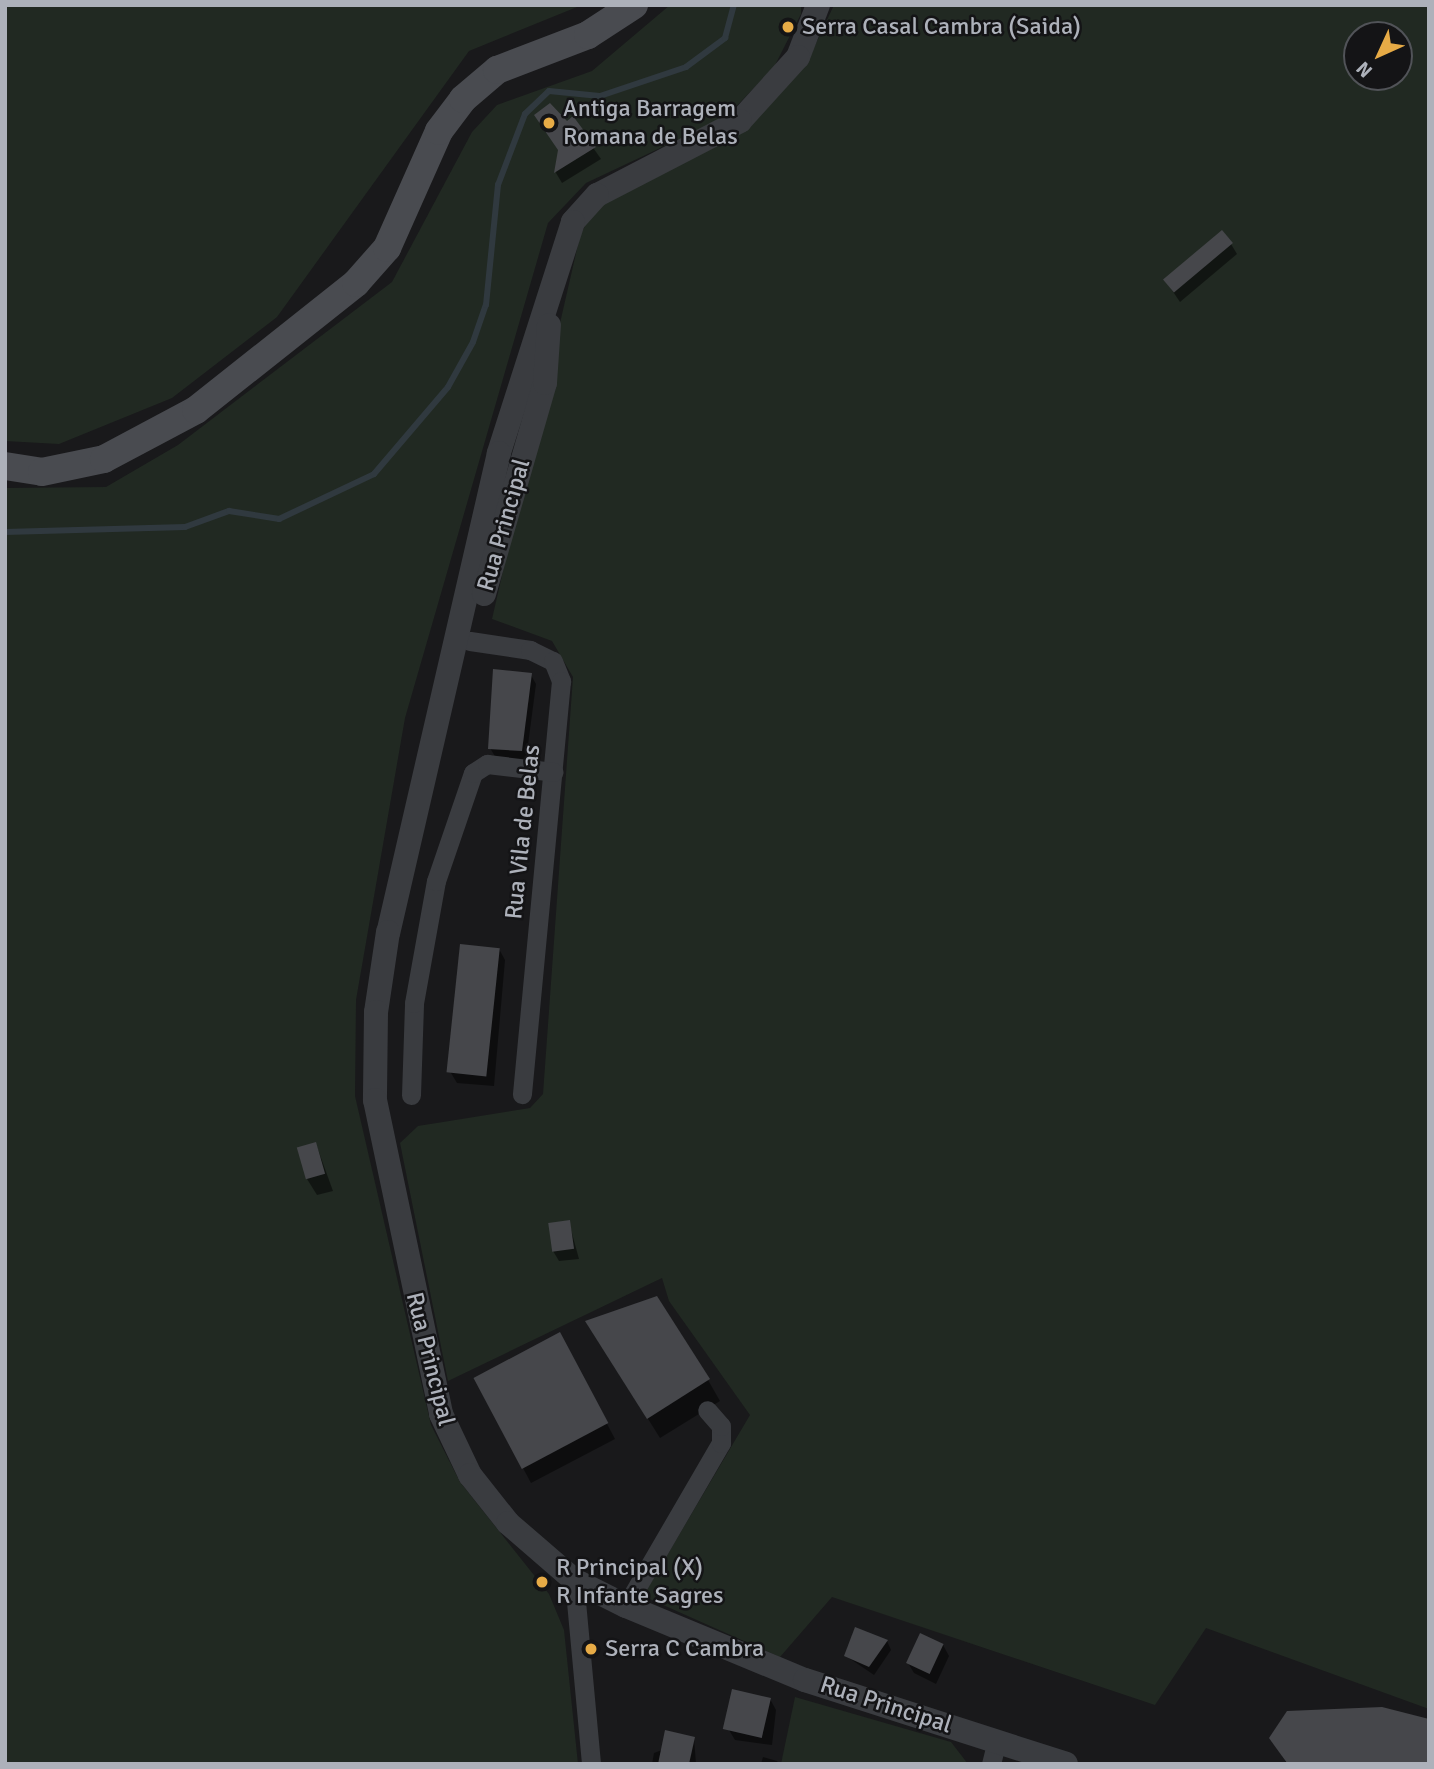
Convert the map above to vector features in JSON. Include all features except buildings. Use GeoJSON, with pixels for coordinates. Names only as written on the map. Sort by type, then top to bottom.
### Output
{"type":"FeatureCollection","features":[{"type":"Feature","properties":{"kind":"main road"},"geometry":{"type":"LineString","coordinates":[[5,466],[42,471],[103,459],[196,410],[346,292],[387,248],[439,131],[463,99],[497,70],[588,35],[635,5]]}},
{"type":"Feature","properties":{"kind":"street","name":"Rua Principal"},"geometry":{"type":"LineString","coordinates":[[818,5],[797,57],[740,121],[585,205],[573,222],[551,305],[520,375],[499,453],[437,742],[388,932],[376,1012],[375,1100],[430,1374],[454,1447],[508,1523],[574,1580],[626,1606],[805,1680],[994,1752],[1066,1764]]}},
{"type":"Feature","properties":{"kind":"street","name":"Rua Principal"},"geometry":{"type":"LineString","coordinates":[[437,742],[470,641],[545,383],[551,305]]}},
{"type":"Feature","properties":{"kind":"street","name":"Rua Vila de Belas"},"geometry":{"type":"LineString","coordinates":[[470,641],[530,650],[553,662],[561,681],[522,1094]]}},
{"type":"Feature","properties":{"kind":"street"},"geometry":{"type":"LineString","coordinates":[[411,1095],[414,1003],[436,881],[473,773],[487,764],[554,772]]}},
{"type":"Feature","properties":{"kind":"street"},"geometry":{"type":"LineString","coordinates":[[626,1606],[721,1443],[721,1426],[708,1409]]}},
{"type":"Feature","properties":{"kind":"street"},"geometry":{"type":"LineString","coordinates":[[574,1580],[591,1764]]}},
{"type":"Feature","properties":{"kind":"shaded area"},"geometry":{"type":"Polygon","coordinates":[[[5,5],[582,5],[469,51],[277,317],[172,398],[59,444],[5,441],[5,5]]]}},
{"type":"Feature","properties":{"kind":"shaded area"},"geometry":{"type":"Polygon","coordinates":[[[670,5],[801,5],[801,14],[774,67],[726,117],[586,183],[548,223],[405,718],[356,1000],[355,1096],[431,1425],[460,1482],[549,1594],[564,1630],[578,1764],[5,1764],[5,488],[106,487],[178,445],[392,282],[472,132],[497,105],[592,71],[670,5]]]}},
{"type":"Feature","properties":{"kind":"shaded area"},"geometry":{"type":"Polygon","coordinates":[[[834,5],[1429,5],[1429,1709],[1206,1628],[1155,1705],[832,1597],[780,1657],[643,1596],[750,1415],[669,1301],[662,1278],[448,1381],[400,1143],[418,1126],[530,1108],[543,1094],[573,677],[552,641],[492,619],[580,236],[593,209],[748,129],[809,58],[834,5]]]}},
{"type":"Feature","properties":{"kind":"shaded area"},"geometry":{"type":"Polygon","coordinates":[[[795,1697],[951,1742],[968,1764],[781,1764],[795,1697]]]}},
{"type":"Feature","properties":{"kind":"waterway"},"geometry":{"type":"LineString","coordinates":[[5,532],[185,527],[229,511],[279,519],[374,474],[448,387],[473,342],[486,305],[498,185],[525,114],[549,91],[600,96],[686,67],[725,38],[734,5]]}},
{"type":"Feature","properties":{"kind":"place","name":"Serra Casal Cambra (Saida)"},"geometry":{"type":"Point","coordinates":[788,27]}},
{"type":"Feature","properties":{"kind":"place","name":"Antiga Barragem Romana de Belas"},"geometry":{"type":"Point","coordinates":[549,123]}},
{"type":"Feature","properties":{"kind":"place","name":"R Principal (X) R Infante Sagres"},"geometry":{"type":"Point","coordinates":[542,1582]}},
{"type":"Feature","properties":{"kind":"place","name":"Serra C Cambra"},"geometry":{"type":"Point","coordinates":[591,1649]}}]}
